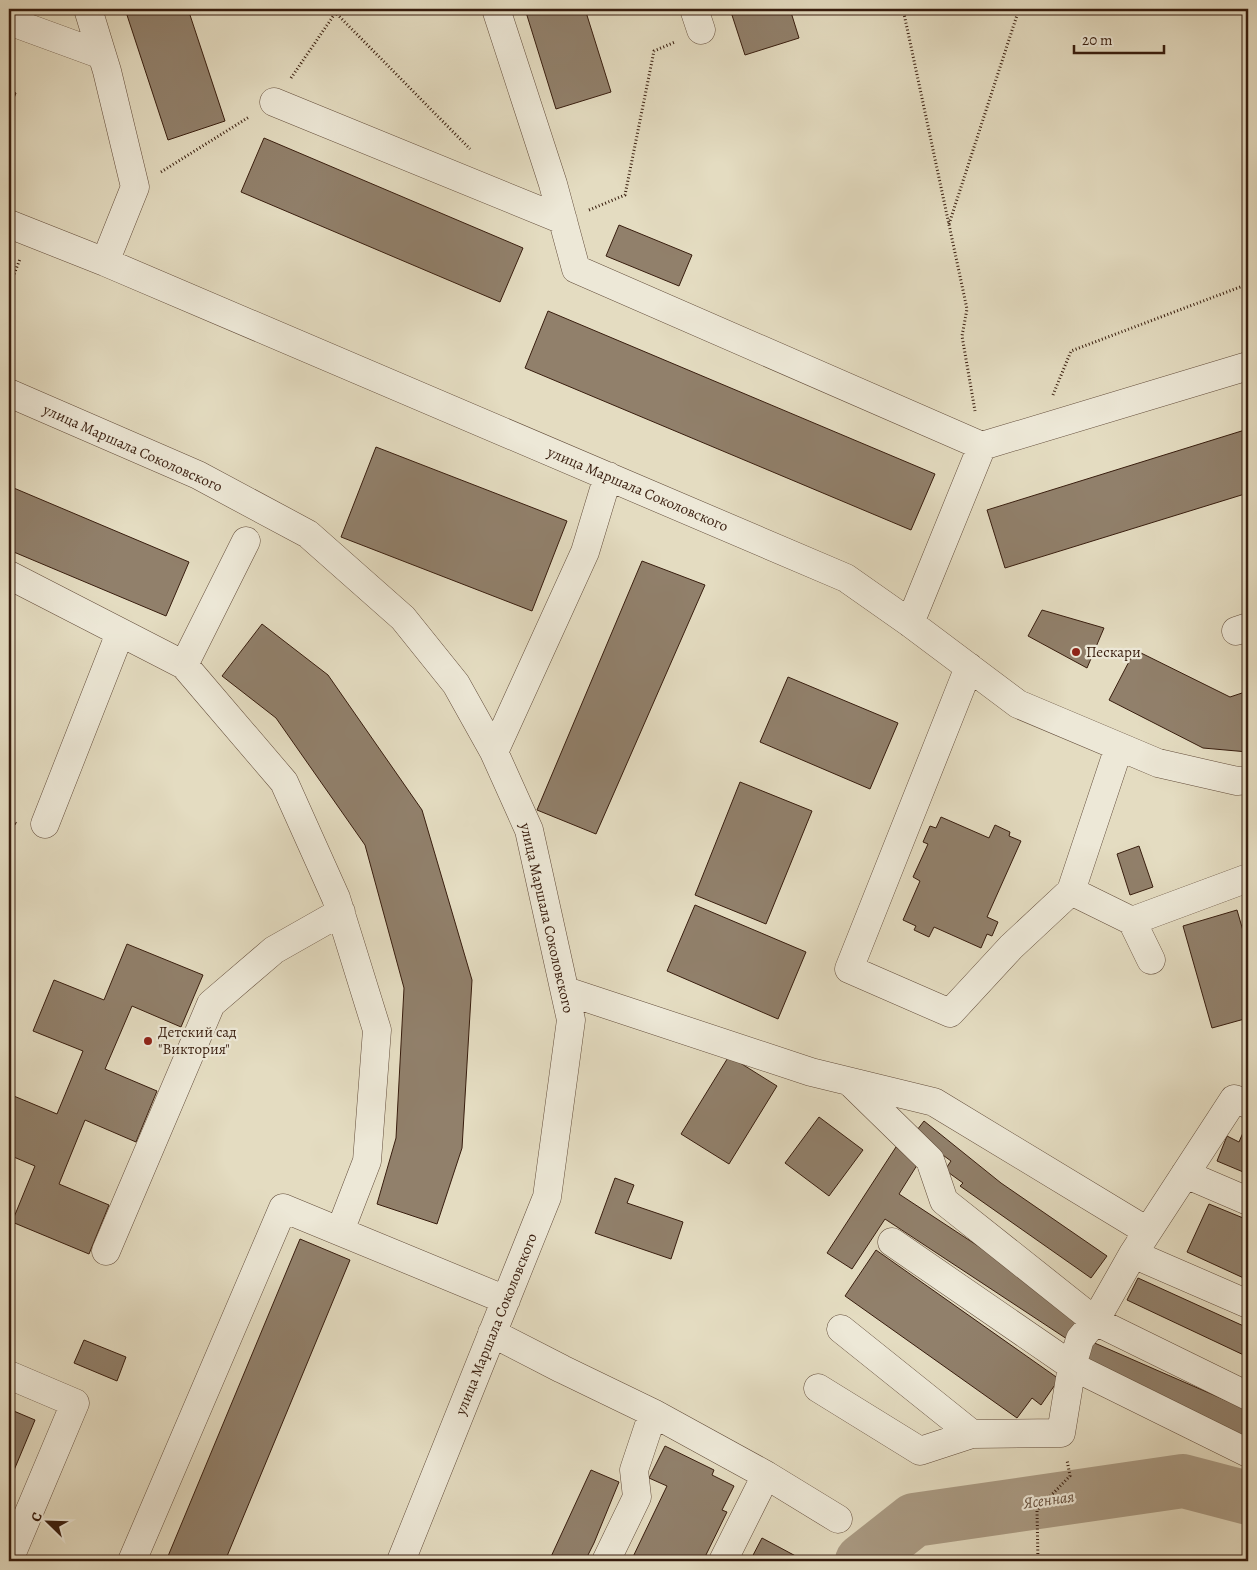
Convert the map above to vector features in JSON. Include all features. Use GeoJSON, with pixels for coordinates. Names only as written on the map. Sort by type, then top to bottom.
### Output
{"type":"FeatureCollection","features":[{"type":"Feature","properties":{"kind":"street"},"geometry":{"type":"LineString","coordinates":[[88,9],[102,56],[135,187],[104,262]]}},
{"type":"Feature","properties":{"kind":"street"},"geometry":{"type":"LineString","coordinates":[[496,9],[563,220],[576,269],[982,446],[1248,366]]}},
{"type":"Feature","properties":{"kind":"street"},"geometry":{"type":"LineString","coordinates":[[9,21],[102,56]]}},
{"type":"Feature","properties":{"kind":"street"},"geometry":{"type":"LineString","coordinates":[[274,102],[563,220]]}},
{"type":"Feature","properties":{"kind":"street","name":"улица Маршала Соколовского"},"geometry":{"type":"LineString","coordinates":[[9,224],[104,262],[846,578],[910,623],[1018,704],[1158,763],[1237,782],[1248,780]]}},
{"type":"Feature","properties":{"kind":"street","name":"улица Маршала Соколовского"},"geometry":{"type":"LineString","coordinates":[[9,393],[198,475],[308,534],[403,618],[456,684],[494,752],[529,830],[571,1020],[547,1197],[401,1561]]}},
{"type":"Feature","properties":{"kind":"street"},"geometry":{"type":"LineString","coordinates":[[910,623],[982,446]]}},
{"type":"Feature","properties":{"kind":"street"},"geometry":{"type":"LineString","coordinates":[[494,752],[585,552],[608,476]]}},
{"type":"Feature","properties":{"kind":"street"},"geometry":{"type":"LineString","coordinates":[[184,666],[246,541]]}},
{"type":"Feature","properties":{"kind":"street"},"geometry":{"type":"LineString","coordinates":[[9,575],[184,666],[284,782],[336,898],[377,1030],[367,1161],[340,1231]]}},
{"type":"Feature","properties":{"kind":"street"},"geometry":{"type":"LineString","coordinates":[[45,824],[120,633]]}},
{"type":"Feature","properties":{"kind":"street"},"geometry":{"type":"LineString","coordinates":[[969,667],[849,969],[950,1013],[1011,946],[1071,890],[1119,747]]}},
{"type":"Feature","properties":{"kind":"street"},"geometry":{"type":"LineString","coordinates":[[1132,921],[1248,878]]}},
{"type":"Feature","properties":{"kind":"street"},"geometry":{"type":"LineString","coordinates":[[1071,890],[1132,921],[1151,960]]}},
{"type":"Feature","properties":{"kind":"street"},"geometry":{"type":"LineString","coordinates":[[106,1251],[211,1004],[274,950],[341,912]]}},
{"type":"Feature","properties":{"kind":"street"},"geometry":{"type":"LineString","coordinates":[[566,991],[811,1072],[934,1102],[1148,1231]]}},
{"type":"Feature","properties":{"kind":"street"},"geometry":{"type":"LineString","coordinates":[[848,1081],[930,1160],[944,1201],[1095,1321],[1248,1396]]}},
{"type":"Feature","properties":{"kind":"street"},"geometry":{"type":"LineString","coordinates":[[818,1388],[920,1451],[972,1434],[1061,1433],[1072,1366],[1080,1339],[1095,1321],[1133,1254],[1234,1099],[1248,1104]]}},
{"type":"Feature","properties":{"kind":"street"},"geometry":{"type":"LineString","coordinates":[[1184,1174],[1248,1201]]}},
{"type":"Feature","properties":{"kind":"street"},"geometry":{"type":"LineString","coordinates":[[132,1561],[283,1208],[506,1300]]}},
{"type":"Feature","properties":{"kind":"street"},"geometry":{"type":"LineString","coordinates":[[892,1242],[1072,1366],[1248,1453]]}},
{"type":"Feature","properties":{"kind":"street"},"geometry":{"type":"LineString","coordinates":[[1133,1254],[1248,1304]]}},
{"type":"Feature","properties":{"kind":"street"},"geometry":{"type":"LineString","coordinates":[[841,1329],[972,1434]]}},
{"type":"Feature","properties":{"kind":"street"},"geometry":{"type":"LineString","coordinates":[[492,1333],[653,1413],[766,1475],[838,1519]]}},
{"type":"Feature","properties":{"kind":"street"},"geometry":{"type":"LineString","coordinates":[[9,1375],[75,1403],[9,1560]]}},
{"type":"Feature","properties":{"kind":"street"},"geometry":{"type":"LineString","coordinates":[[606,1561],[637,1497],[634,1470],[653,1413]]}},
{"type":"Feature","properties":{"kind":"street"},"geometry":{"type":"LineString","coordinates":[[723,1561],[766,1475]]}},
{"type":"Feature","properties":{"kind":"path"},"geometry":{"type":"LineString","coordinates":[[332,9],[471,150]]}},
{"type":"Feature","properties":{"kind":"path"},"geometry":{"type":"LineString","coordinates":[[903,9],[967,309],[962,336],[982,446]]}},
{"type":"Feature","properties":{"kind":"path"},"geometry":{"type":"LineString","coordinates":[[949,225],[1019,9]]}},
{"type":"Feature","properties":{"kind":"path"},"geometry":{"type":"LineString","coordinates":[[563,220],[625,195],[654,51],[698,20]]}},
{"type":"Feature","properties":{"kind":"path"},"geometry":{"type":"LineString","coordinates":[[1040,428],[1070,351],[1248,284]]}},
{"type":"Feature","properties":{"kind":"path"},"geometry":{"type":"LineString","coordinates":[[1038,1561],[1037,1510],[1070,1476]]}},
{"type":"Feature","properties":{"kind":"building"},"geometry":{"type":"Polygon","coordinates":[[[125,9],[188,9],[225,121],[168,140],[125,9]]]}},
{"type":"Feature","properties":{"kind":"building"},"geometry":{"type":"Polygon","coordinates":[[[525,9],[585,9],[611,92],[556,109],[525,9]]]}},
{"type":"Feature","properties":{"kind":"building"},"geometry":{"type":"Polygon","coordinates":[[[730,9],[790,9],[799,38],[745,55],[730,9]]]}},
{"type":"Feature","properties":{"kind":"building"},"geometry":{"type":"Polygon","coordinates":[[[9,90],[16,93],[9,111],[9,90]]]}},
{"type":"Feature","properties":{"kind":"building"},"geometry":{"type":"Polygon","coordinates":[[[264,138],[523,248],[500,302],[241,192],[264,138]]]}},
{"type":"Feature","properties":{"kind":"building"},"geometry":{"type":"Polygon","coordinates":[[[619,225],[692,255],[679,286],[606,256],[619,225]]]}},
{"type":"Feature","properties":{"kind":"building"},"geometry":{"type":"Polygon","coordinates":[[[548,311],[935,474],[911,530],[525,368],[548,311]]]}},
{"type":"Feature","properties":{"kind":"building"},"geometry":{"type":"Polygon","coordinates":[[[1248,429],[1248,493],[1005,568],[987,510],[1248,429]]]}},
{"type":"Feature","properties":{"kind":"building"},"geometry":{"type":"Polygon","coordinates":[[[376,447],[567,521],[532,611],[341,537],[376,447]]]}},
{"type":"Feature","properties":{"kind":"building"},"geometry":{"type":"Polygon","coordinates":[[[9,486],[189,562],[166,616],[9,550],[9,486]]]}},
{"type":"Feature","properties":{"kind":"building"},"geometry":{"type":"Polygon","coordinates":[[[642,561],[705,585],[596,834],[537,810],[642,561]]]}},
{"type":"Feature","properties":{"kind":"building","name":"Пескари"},"geometry":{"type":"Polygon","coordinates":[[[1042,610],[1104,628],[1087,668],[1028,636],[1042,610]]]}},
{"type":"Feature","properties":{"kind":"building"},"geometry":{"type":"Polygon","coordinates":[[[262,624],[328,675],[422,810],[472,980],[462,1148],[437,1224],[377,1204],[396,1138],[404,988],[365,845],[276,718],[222,676],[262,624]]]}},
{"type":"Feature","properties":{"kind":"building"},"geometry":{"type":"Polygon","coordinates":[[[1135,650],[1230,697],[1248,691],[1248,752],[1203,748],[1109,700],[1135,650]]]}},
{"type":"Feature","properties":{"kind":"building"},"geometry":{"type":"Polygon","coordinates":[[[788,677],[898,723],[870,789],[760,742],[788,677]]]}},
{"type":"Feature","properties":{"kind":"building"},"geometry":{"type":"Polygon","coordinates":[[[740,782],[812,811],[766,924],[695,895],[740,782]]]}},
{"type":"Feature","properties":{"kind":"building"},"geometry":{"type":"Polygon","coordinates":[[[941,817],[989,838],[995,825],[1010,832],[1009,836],[1021,841],[987,917],[998,922],[992,936],[987,934],[981,948],[934,927],[929,937],[914,930],[916,926],[903,920],[920,881],[913,877],[928,844],[923,842],[930,826],[936,828],[941,817]]]}},
{"type":"Feature","properties":{"kind":"building"},"geometry":{"type":"Polygon","coordinates":[[[1139,846],[1153,887],[1130,895],[1117,854],[1139,846]]]}},
{"type":"Feature","properties":{"kind":"building"},"geometry":{"type":"Polygon","coordinates":[[[695,905],[806,952],[778,1019],[667,971],[695,905]]]}},
{"type":"Feature","properties":{"kind":"building"},"geometry":{"type":"Polygon","coordinates":[[[1237,910],[1248,948],[1248,1018],[1212,1028],[1183,926],[1237,910]]]}},
{"type":"Feature","properties":{"kind":"building"},"geometry":{"type":"Polygon","coordinates":[[[127,944],[203,975],[181,1027],[132,1006],[105,1069],[157,1091],[136,1142],[85,1120],[59,1184],[109,1205],[89,1254],[12,1222],[35,1166],[9,1155],[9,1094],[57,1114],[83,1051],[33,1031],[54,980],[104,1000],[127,944]]]}},
{"type":"Feature","properties":{"kind":"building"},"geometry":{"type":"Polygon","coordinates":[[[729,1056],[777,1086],[729,1164],[681,1134],[729,1056]]]}},
{"type":"Feature","properties":{"kind":"building"},"geometry":{"type":"Polygon","coordinates":[[[819,1117],[863,1150],[829,1196],[785,1163],[819,1117]]]}},
{"type":"Feature","properties":{"kind":"building"},"geometry":{"type":"Polygon","coordinates":[[[924,1121],[1001,1183],[1107,1256],[1091,1278],[960,1186],[963,1183],[945,1170],[951,1161],[914,1134],[924,1121]]]}},
{"type":"Feature","properties":{"kind":"building"},"geometry":{"type":"Polygon","coordinates":[[[1245,1128],[1248,1130],[1248,1174],[1217,1161],[1227,1136],[1239,1142],[1245,1128]]]}},
{"type":"Feature","properties":{"kind":"building"},"geometry":{"type":"Polygon","coordinates":[[[896,1147],[919,1162],[899,1194],[1083,1315],[1067,1339],[885,1219],[852,1269],[827,1253],[896,1147]]]}},
{"type":"Feature","properties":{"kind":"building"},"geometry":{"type":"Polygon","coordinates":[[[615,1178],[634,1185],[627,1203],[683,1222],[671,1259],[595,1233],[615,1178]]]}},
{"type":"Feature","properties":{"kind":"building"},"geometry":{"type":"Polygon","coordinates":[[[1209,1204],[1248,1220],[1248,1280],[1187,1252],[1209,1204]]]}},
{"type":"Feature","properties":{"kind":"building"},"geometry":{"type":"Polygon","coordinates":[[[300,1239],[350,1260],[225,1561],[166,1561],[300,1239]]]}},
{"type":"Feature","properties":{"kind":"building"},"geometry":{"type":"Polygon","coordinates":[[[876,1250],[1059,1379],[1041,1405],[1032,1398],[1017,1418],[845,1296],[876,1250]]]}},
{"type":"Feature","properties":{"kind":"building"},"geometry":{"type":"Polygon","coordinates":[[[1138,1278],[1248,1328],[1248,1357],[1127,1300],[1138,1278]]]}},
{"type":"Feature","properties":{"kind":"building"},"geometry":{"type":"Polygon","coordinates":[[[84,1340],[126,1357],[117,1381],[74,1363],[84,1340]]]}},
{"type":"Feature","properties":{"kind":"building"},"geometry":{"type":"Polygon","coordinates":[[[1090,1341],[1248,1410],[1248,1444],[1078,1363],[1090,1341]]]}},
{"type":"Feature","properties":{"kind":"building"},"geometry":{"type":"Polygon","coordinates":[[[9,1409],[35,1420],[12,1475],[9,1473],[9,1409]]]}},
{"type":"Feature","properties":{"kind":"building"},"geometry":{"type":"Polygon","coordinates":[[[665,1446],[714,1470],[712,1475],[734,1486],[722,1510],[727,1512],[703,1561],[631,1561],[667,1486],[649,1478],[665,1446]]]}},
{"type":"Feature","properties":{"kind":"building"},"geometry":{"type":"Polygon","coordinates":[[[591,1470],[619,1482],[594,1543],[585,1561],[549,1561],[591,1470]]]}},
{"type":"Feature","properties":{"kind":"building"},"geometry":{"type":"Polygon","coordinates":[[[762,1538],[805,1561],[750,1561],[762,1538]]]}},
{"type":"Feature","properties":{"kind":"waterway","name":"Ясенная"},"geometry":{"type":"LineString","coordinates":[[862,1561],[914,1520],[1183,1481],[1248,1498]]}},
{"type":"Feature","properties":{"kind":"place","name":"Пескари"},"geometry":{"type":"Point","coordinates":[1076,652]}},
{"type":"Feature","properties":{"kind":"place","name":"Детский сад \"Виктория\""},"geometry":{"type":"Point","coordinates":[148,1041]}}]}
